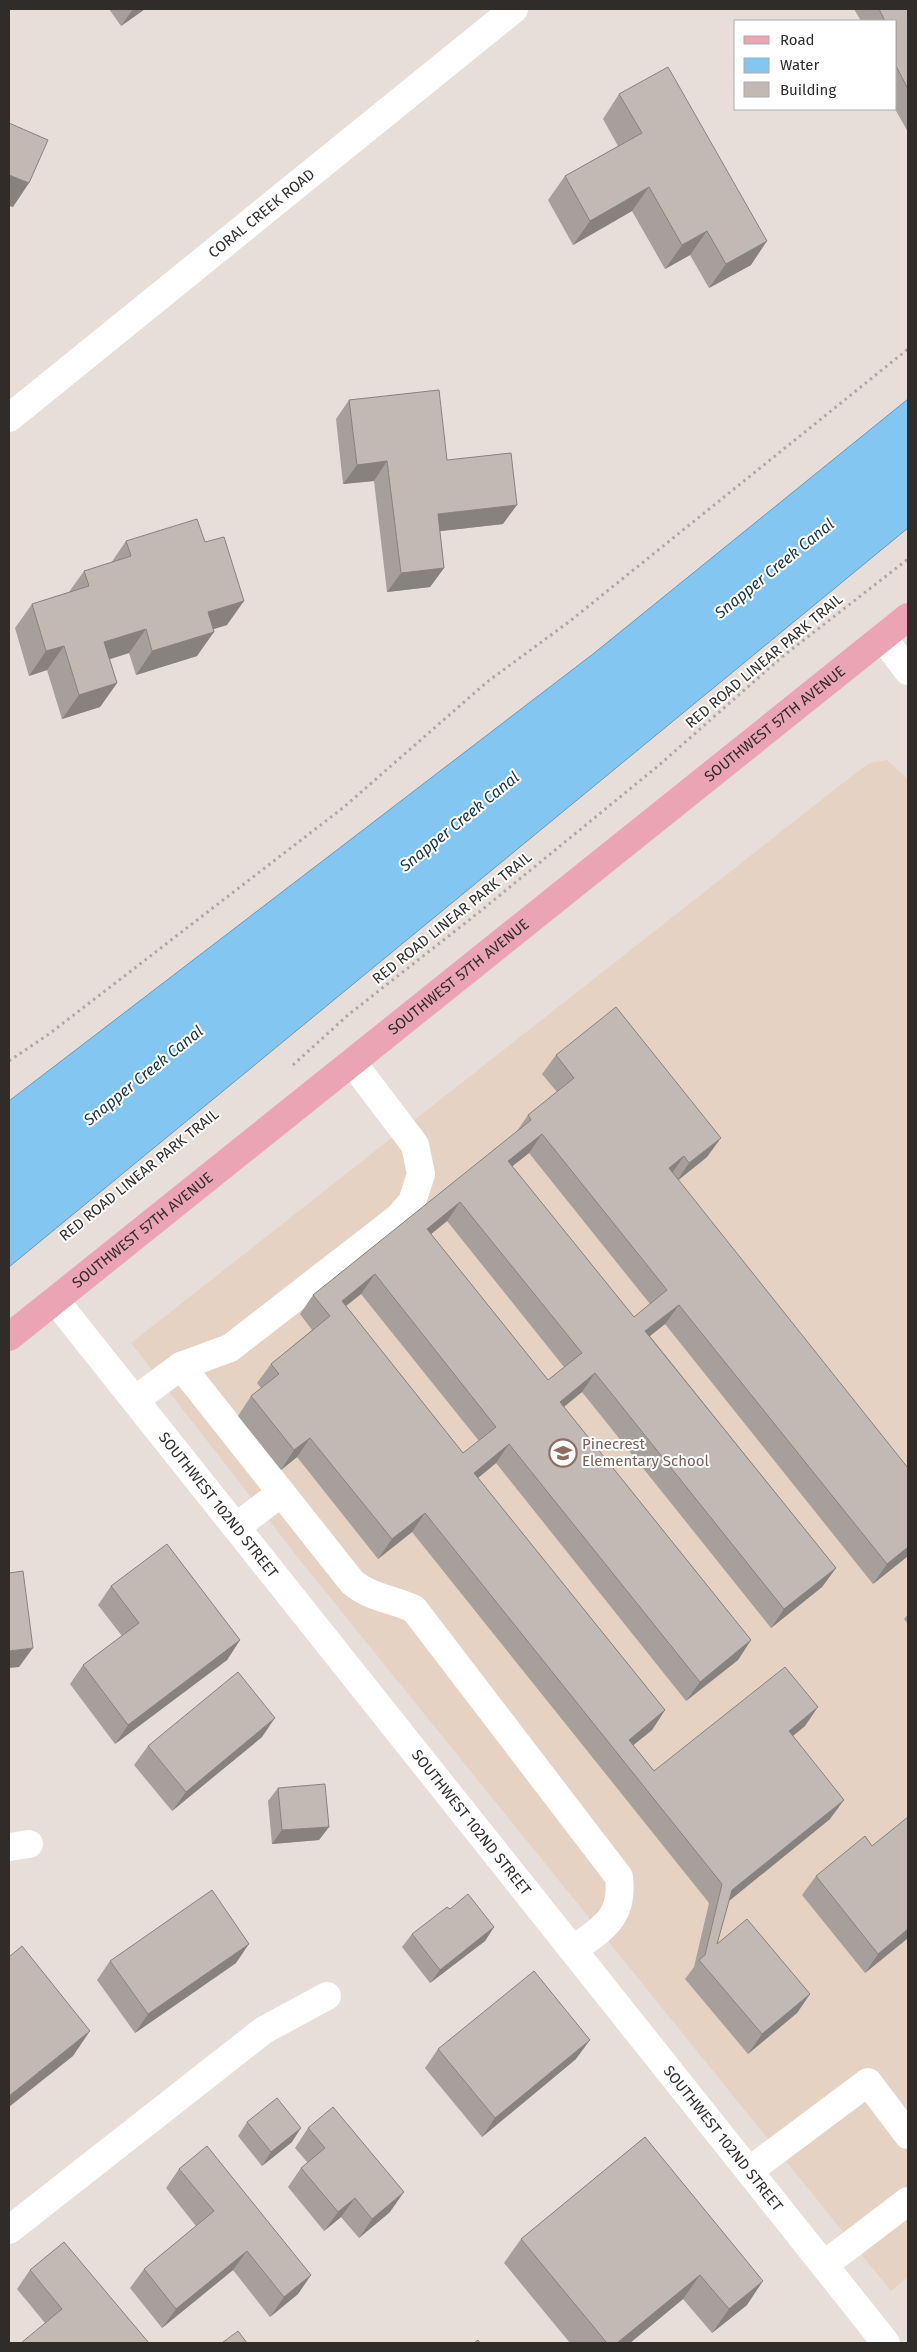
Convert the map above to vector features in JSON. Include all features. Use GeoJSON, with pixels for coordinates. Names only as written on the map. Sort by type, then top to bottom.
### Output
{"type":"FeatureCollection","features":[{"type":"Feature","properties":{"kind":"main road","name":"SOUTHWEST 57TH AVENUE"},"geometry":{"type":"LineString","coordinates":[[9,1337],[908,617]]}},
{"type":"Feature","properties":{"kind":"street","name":"CORAL CREEK ROAD"},"geometry":{"type":"LineString","coordinates":[[9,418],[514,9]]}},
{"type":"Feature","properties":{"kind":"street"},"geometry":{"type":"LineString","coordinates":[[882,638],[908,671]]}},
{"type":"Feature","properties":{"kind":"street"},"geometry":{"type":"LineString","coordinates":[[135,1400],[181,1366],[230,1348],[400,1216],[412,1202],[420,1174],[415,1145],[352,1062]]}},
{"type":"Feature","properties":{"kind":"street","name":"SOUTHWEST 102ND STREET"},"geometry":{"type":"LineString","coordinates":[[55,1300],[886,2343]]}},
{"type":"Feature","properties":{"kind":"street"},"geometry":{"type":"LineString","coordinates":[[181,1366],[356,1586],[379,1598],[400,1602],[414,1609],[619,1877],[621,1894],[615,1915],[573,1950]]}},
{"type":"Feature","properties":{"kind":"street"},"geometry":{"type":"LineString","coordinates":[[236,1527],[281,1493]]}},
{"type":"Feature","properties":{"kind":"street"},"geometry":{"type":"LineString","coordinates":[[9,2230],[264,2030],[327,1996]]}},
{"type":"Feature","properties":{"kind":"street"},"geometry":{"type":"LineString","coordinates":[[749,2171],[868,2082],[908,2135]]}},
{"type":"Feature","properties":{"kind":"street"},"geometry":{"type":"LineString","coordinates":[[824,2265],[908,2201]]}},
{"type":"Feature","properties":{"kind":"path"},"geometry":{"type":"LineString","coordinates":[[9,1061],[49,1034],[344,807],[487,682],[593,602],[908,349]]}},
{"type":"Feature","properties":{"kind":"path","name":"RED ROAD LINEAR PARK TRAIL"},"geometry":{"type":"LineString","coordinates":[[292,1066],[348,1015],[493,901],[651,771],[782,657],[908,559]]}},
{"type":"Feature","properties":{"kind":"shaded area","name":"Pinecrest Elementary School"},"geometry":{"type":"Polygon","coordinates":[[[887,760],[908,779],[908,2277],[891,2291],[303,1564],[131,1343],[853,775],[870,763],[887,760]]]}},
{"type":"Feature","properties":{"kind":"water","name":"Snapper Creek Canal"},"geometry":{"type":"Polygon","coordinates":[[[908,399],[908,528],[9,1267],[9,1101],[593,654],[908,399]]]}},
{"type":"Feature","properties":{"kind":"building"},"geometry":{"type":"Polygon","coordinates":[[[879,9],[908,9],[908,89],[897,68],[897,20],[884,20],[879,9]]]}},
{"type":"Feature","properties":{"kind":"building"},"geometry":{"type":"Polygon","coordinates":[[[668,67],[767,241],[726,264],[707,231],[682,245],[649,187],[590,221],[565,176],[642,133],[619,94],[668,67]]]}},
{"type":"Feature","properties":{"kind":"building"},"geometry":{"type":"Polygon","coordinates":[[[9,123],[48,140],[29,183],[9,175],[9,123]]]}},
{"type":"Feature","properties":{"kind":"building"},"geometry":{"type":"Polygon","coordinates":[[[439,390],[447,460],[511,453],[517,505],[438,514],[444,568],[401,573],[387,461],[357,465],[349,400],[439,390]]]}},
{"type":"Feature","properties":{"kind":"building"},"geometry":{"type":"Polygon","coordinates":[[[197,519],[205,542],[224,537],[244,601],[208,612],[214,632],[152,651],[146,629],[104,642],[117,683],[79,695],[64,646],[46,651],[32,604],[89,586],[84,571],[131,556],[126,541],[197,519]]]}},
{"type":"Feature","properties":{"kind":"building"},"geometry":{"type":"Polygon","coordinates":[[[616,1007],[721,1138],[689,1163],[684,1156],[669,1168],[908,1468],[908,1547],[887,1564],[679,1305],[645,1331],[836,1568],[784,1609],[595,1373],[560,1402],[751,1640],[700,1682],[509,1444],[474,1473],[665,1710],[629,1740],[654,1771],[785,1667],[818,1707],[789,1731],[844,1800],[732,1890],[717,1944],[747,1919],[810,1994],[762,2034],[699,1960],[705,1955],[722,1884],[425,1513],[392,1539],[310,1438],[294,1450],[251,1396],[279,1374],[271,1364],[330,1316],[313,1295],[531,1120],[528,1115],[574,1078],[556,1055],[616,1007]],[[542,1134],[508,1161],[634,1317],[667,1290],[542,1134]],[[460,1202],[427,1229],[548,1380],[582,1353],[460,1202]],[[375,1274],[342,1301],[463,1453],[496,1427],[375,1274]]]}},
{"type":"Feature","properties":{"kind":"building"},"geometry":{"type":"Polygon","coordinates":[[[167,1544],[240,1640],[128,1725],[83,1665],[139,1623],[111,1586],[167,1544]]]}},
{"type":"Feature","properties":{"kind":"building"},"geometry":{"type":"Polygon","coordinates":[[[23,1571],[33,1648],[9,1651],[9,1573],[23,1571]]]}},
{"type":"Feature","properties":{"kind":"building"},"geometry":{"type":"Polygon","coordinates":[[[238,1672],[275,1718],[186,1792],[148,1746],[238,1672]]]}},
{"type":"Feature","properties":{"kind":"building"},"geometry":{"type":"Polygon","coordinates":[[[325,1784],[329,1827],[282,1830],[278,1788],[325,1784]]]}},
{"type":"Feature","properties":{"kind":"building"},"geometry":{"type":"Polygon","coordinates":[[[908,1817],[908,1929],[878,1954],[816,1876],[865,1836],[872,1846],[908,1817]]]}},
{"type":"Feature","properties":{"kind":"building"},"geometry":{"type":"Polygon","coordinates":[[[212,1890],[249,1944],[148,2014],[110,1961],[212,1890]]]}},
{"type":"Feature","properties":{"kind":"building"},"geometry":{"type":"Polygon","coordinates":[[[468,1894],[494,1927],[440,1970],[412,1934],[447,1907],[450,1909],[468,1894]]]}},
{"type":"Feature","properties":{"kind":"building"},"geometry":{"type":"Polygon","coordinates":[[[22,1946],[90,2031],[9,2096],[9,1957],[22,1946]]]}},
{"type":"Feature","properties":{"kind":"building"},"geometry":{"type":"Polygon","coordinates":[[[534,1971],[590,2040],[495,2118],[438,2049],[534,1971]]]}},
{"type":"Feature","properties":{"kind":"building"},"geometry":{"type":"Polygon","coordinates":[[[277,2098],[301,2128],[271,2152],[247,2122],[277,2098]]]}},
{"type":"Feature","properties":{"kind":"building"},"geometry":{"type":"Polygon","coordinates":[[[333,2107],[404,2192],[372,2219],[355,2198],[338,2212],[301,2168],[325,2148],[308,2128],[333,2107]]]}},
{"type":"Feature","properties":{"kind":"building"},"geometry":{"type":"Polygon","coordinates":[[[645,2137],[763,2281],[729,2309],[700,2275],[617,2343],[607,2343],[521,2239],[645,2137]]]}},
{"type":"Feature","properties":{"kind":"building"},"geometry":{"type":"Polygon","coordinates":[[[207,2146],[311,2275],[284,2297],[247,2251],[176,2309],[144,2269],[214,2211],[179,2169],[207,2146]]]}},
{"type":"Feature","properties":{"kind":"building"},"geometry":{"type":"Polygon","coordinates":[[[64,2242],[149,2343],[21,2343],[62,2309],[30,2270],[64,2242]]]}},
{"type":"Feature","properties":{"kind":"building"},"geometry":{"type":"Polygon","coordinates":[[[238,2331],[247,2343],[222,2343],[238,2331]]]}},
{"type":"Feature","properties":{"kind":"place","name":"Pinecrest Elementary School"},"geometry":{"type":"Point","coordinates":[563,1453]}}]}
